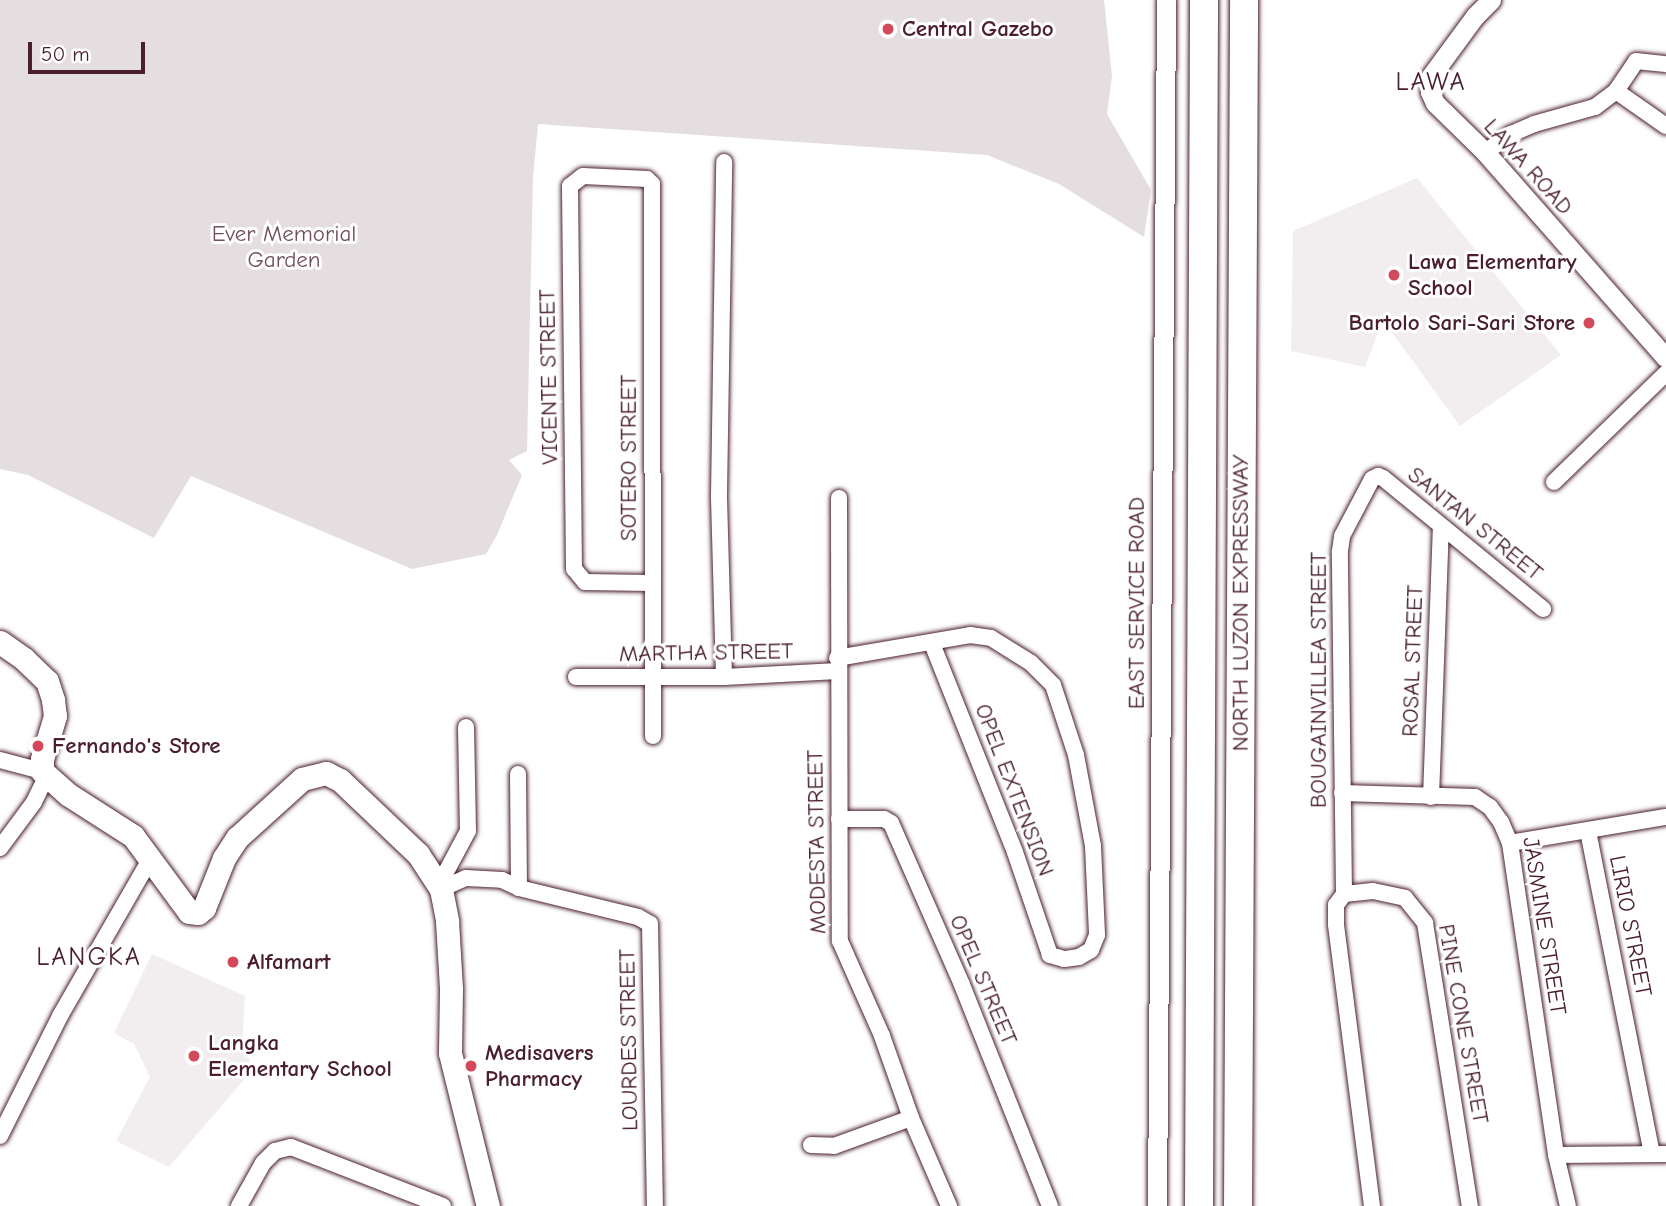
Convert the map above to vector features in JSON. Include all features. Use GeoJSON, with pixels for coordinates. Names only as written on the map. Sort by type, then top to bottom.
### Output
{"type":"FeatureCollection","features":[{"type":"Feature","properties":{"kind":"highway","name":"NORTH LUZON EXPRESSWAY"},"geometry":{"type":"LineString","coordinates":[[1199,1206],[1204,0]]}},
{"type":"Feature","properties":{"kind":"highway","name":"NORTH LUZON EXPRESSWAY"},"geometry":{"type":"LineString","coordinates":[[1238,1206],[1244,0]]}},
{"type":"Feature","properties":{"kind":"main road"},"geometry":{"type":"LineString","coordinates":[[0,642],[47,681],[55,716],[42,759],[44,774],[69,795],[133,836],[151,858],[183,908],[198,913],[208,901],[224,858],[237,838],[302,779],[326,773],[340,780],[418,854],[440,887],[450,975],[450,1053],[488,1206]]}},
{"type":"Feature","properties":{"kind":"street","name":"EAST SERVICE ROAD"},"geometry":{"type":"LineString","coordinates":[[1157,1206],[1166,0]]}},
{"type":"Feature","properties":{"kind":"street","name":"LAWA ROAD"},"geometry":{"type":"LineString","coordinates":[[1491,0],[1435,69],[1429,83],[1435,103],[1485,152],[1666,358]]}},
{"type":"Feature","properties":{"kind":"street"},"geometry":{"type":"LineString","coordinates":[[1485,152],[1511,134],[1595,107],[1616,91],[1636,61],[1666,64]]}},
{"type":"Feature","properties":{"kind":"street"},"geometry":{"type":"LineString","coordinates":[[1616,91],[1666,127]]}},
{"type":"Feature","properties":{"kind":"street"},"geometry":{"type":"LineString","coordinates":[[724,162],[719,495],[724,677]]}},
{"type":"Feature","properties":{"kind":"street","name":"VICENTE STREET"},"geometry":{"type":"LineString","coordinates":[[650,181],[583,176],[570,186],[574,569],[585,582],[651,583]]}},
{"type":"Feature","properties":{"kind":"street","name":"SOTERO STREET"},"geometry":{"type":"LineString","coordinates":[[650,181],[653,736]]}},
{"type":"Feature","properties":{"kind":"street"},"geometry":{"type":"LineString","coordinates":[[1555,482],[1666,373]]}},
{"type":"Feature","properties":{"kind":"street","name":"SANTAN STREET"},"geometry":{"type":"LineString","coordinates":[[1378,476],[1543,609]]}},
{"type":"Feature","properties":{"kind":"street","name":"BOUGAINVILLEA STREET"},"geometry":{"type":"LineString","coordinates":[[1344,894],[1340,551],[1342,536],[1353,512],[1373,478],[1378,476]]}},
{"type":"Feature","properties":{"kind":"street","name":"MODESTA STREET"},"geometry":{"type":"LineString","coordinates":[[839,498],[840,941],[882,1036],[911,1118],[949,1206]]}},
{"type":"Feature","properties":{"kind":"street","name":"ROSAL STREET"},"geometry":{"type":"LineString","coordinates":[[1431,797],[1441,527]]}},
{"type":"Feature","properties":{"kind":"street","name":"MARTHA STREET"},"geometry":{"type":"LineString","coordinates":[[576,677],[724,677],[838,665],[970,635],[991,638],[1031,663],[1053,685],[1066,717],[1093,846],[1097,935],[1091,950],[1079,957],[1064,960],[1050,956]]}},
{"type":"Feature","properties":{"kind":"street","name":"OPEL EXTENSION"},"geometry":{"type":"LineString","coordinates":[[932,643],[1016,852],[1050,956]]}},
{"type":"Feature","properties":{"kind":"street"},"geometry":{"type":"LineString","coordinates":[[440,887],[468,831],[466,727]]}},
{"type":"Feature","properties":{"kind":"street"},"geometry":{"type":"LineString","coordinates":[[0,760],[44,774],[34,802],[0,848]]}},
{"type":"Feature","properties":{"kind":"street"},"geometry":{"type":"LineString","coordinates":[[518,774],[519,888]]}},
{"type":"Feature","properties":{"kind":"street","name":"JASMINE STREET"},"geometry":{"type":"LineString","coordinates":[[1342,793],[1475,797],[1490,807],[1501,822],[1510,843],[1556,1155],[1568,1206]]}},
{"type":"Feature","properties":{"kind":"street"},"geometry":{"type":"LineString","coordinates":[[1510,843],[1666,817]]}},
{"type":"Feature","properties":{"kind":"street","name":"OPEL STREET"},"geometry":{"type":"LineString","coordinates":[[839,819],[884,818],[891,823],[962,985],[1050,1206]]}},
{"type":"Feature","properties":{"kind":"street","name":"LIRIO STREET"},"geometry":{"type":"LineString","coordinates":[[1588,831],[1659,1154]]}},
{"type":"Feature","properties":{"kind":"street"},"geometry":{"type":"LineString","coordinates":[[0,1136],[60,1016],[151,858]]}},
{"type":"Feature","properties":{"kind":"street","name":"LOURDES STREET"},"geometry":{"type":"LineString","coordinates":[[440,887],[466,878],[485,877],[638,917],[650,924],[655,1206]]}},
{"type":"Feature","properties":{"kind":"street","name":"PINE CONE STREET"},"geometry":{"type":"LineString","coordinates":[[1344,894],[1373,891],[1405,898],[1425,923],[1470,1206]]}},
{"type":"Feature","properties":{"kind":"street"},"geometry":{"type":"LineString","coordinates":[[1344,894],[1336,905],[1336,923],[1372,1206]]}},
{"type":"Feature","properties":{"kind":"street"},"geometry":{"type":"LineString","coordinates":[[811,1145],[834,1146],[911,1118]]}},
{"type":"Feature","properties":{"kind":"street"},"geometry":{"type":"LineString","coordinates":[[239,1206],[263,1163],[275,1151],[291,1147],[443,1206]]}},
{"type":"Feature","properties":{"kind":"street"},"geometry":{"type":"LineString","coordinates":[[1556,1155],[1659,1154]]}},
{"type":"Feature","properties":{"kind":"shaded area","name":"Lawa Elementary School"},"geometry":{"type":"Polygon","coordinates":[[[1417,178],[1561,355],[1460,426],[1383,320],[1365,367],[1291,351],[1293,231],[1417,178]]]}},
{"type":"Feature","properties":{"kind":"shaded area","name":"Langka Elementary School"},"geometry":{"type":"Polygon","coordinates":[[[152,954],[245,996],[242,1044],[253,1069],[169,1167],[116,1141],[150,1077],[134,1044],[114,1033],[152,954]]]}},
{"type":"Feature","properties":{"kind":"green space","name":"Ever Memorial Garden"},"geometry":{"type":"Polygon","coordinates":[[[0,0],[1104,0],[1112,76],[1107,114],[1151,190],[1144,237],[1059,184],[987,155],[538,124],[533,178],[527,451],[509,460],[522,475],[497,535],[486,554],[412,569],[191,476],[154,538],[28,475],[0,469],[0,0]]]}},
{"type":"Feature","properties":{"kind":"place","name":"Central Gazebo"},"geometry":{"type":"Point","coordinates":[888,29]}},
{"type":"Feature","properties":{"kind":"place","name":"Lawa Elementary School"},"geometry":{"type":"Point","coordinates":[1394,275]}},
{"type":"Feature","properties":{"kind":"place","name":"Bartolo Sari-Sari Store"},"geometry":{"type":"Point","coordinates":[1589,323]}},
{"type":"Feature","properties":{"kind":"place","name":"Fernando's Store"},"geometry":{"type":"Point","coordinates":[38,746]}},
{"type":"Feature","properties":{"kind":"place","name":"Alfamart"},"geometry":{"type":"Point","coordinates":[233,962]}},
{"type":"Feature","properties":{"kind":"place","name":"Langka Elementary School"},"geometry":{"type":"Point","coordinates":[194,1056]}},
{"type":"Feature","properties":{"kind":"place","name":"Medisavers Pharmacy"},"geometry":{"type":"Point","coordinates":[471,1066]}},
{"type":"Feature","properties":{"kind":"district","name":"LAWA"},"geometry":{"type":"Point","coordinates":[1431,83]}},
{"type":"Feature","properties":{"kind":"district","name":"LANGKA"},"geometry":{"type":"Point","coordinates":[89,958]}}]}
